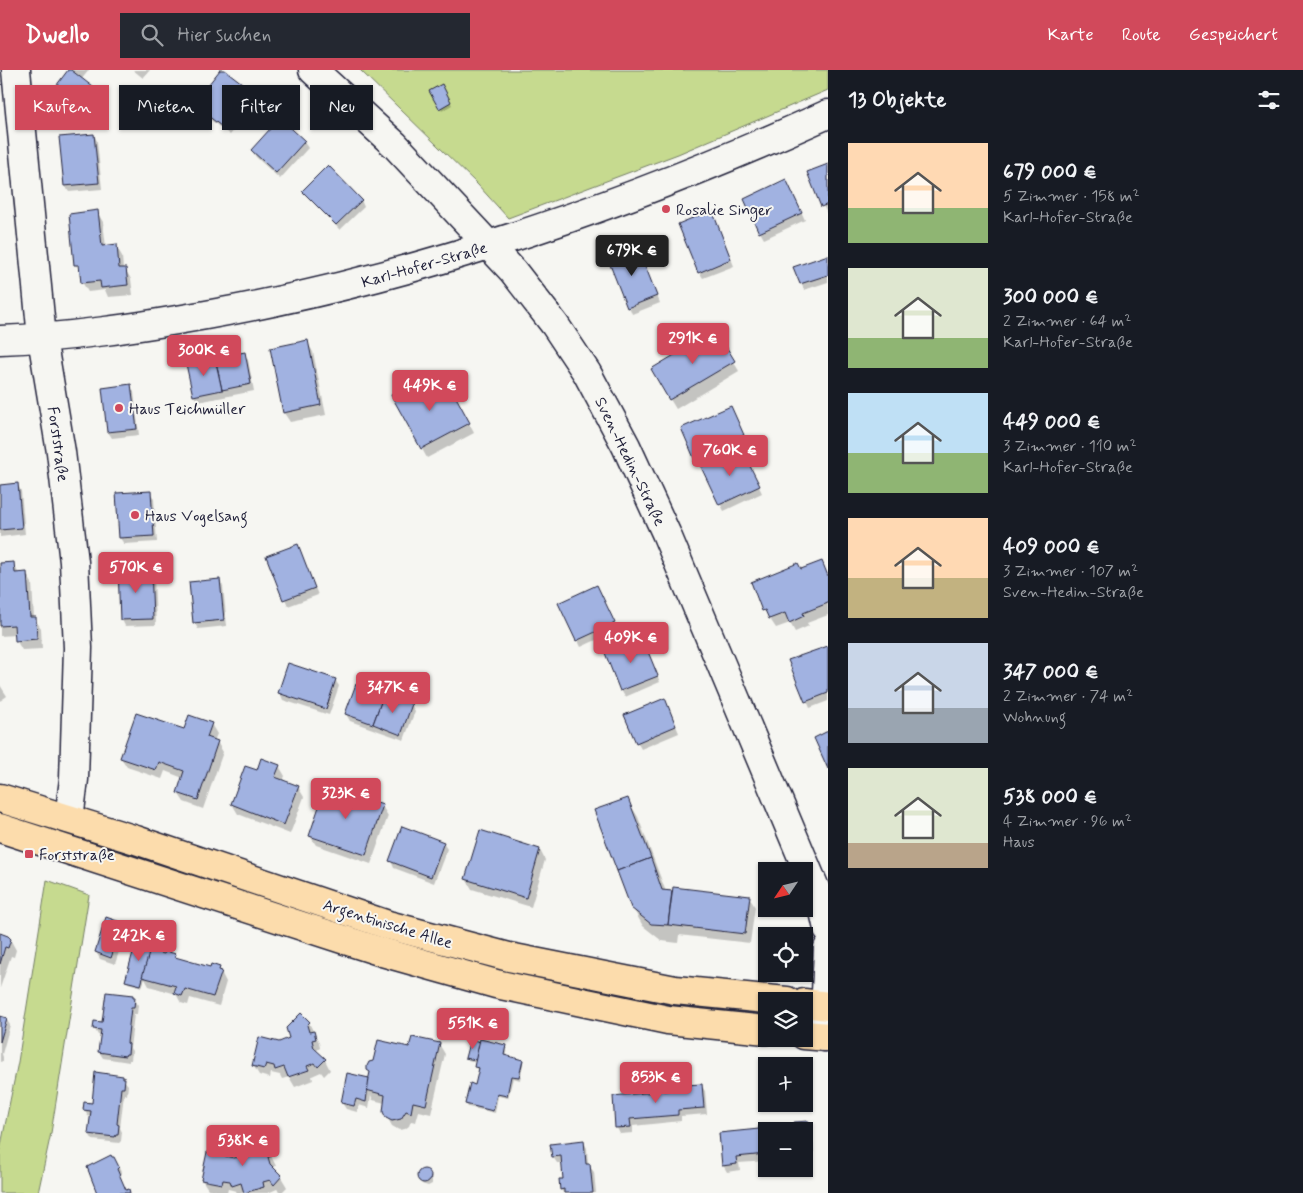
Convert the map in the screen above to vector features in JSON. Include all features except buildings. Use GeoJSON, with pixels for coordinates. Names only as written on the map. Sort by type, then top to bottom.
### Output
{"type":"FeatureCollection","features":[{"type":"Feature","properties":{"kind":"main road","name":"Argentinische Allee"},"geometry":{"type":"LineString","coordinates":[[0,798],[136,840],[388,926],[509,957],[675,990],[758,998]]}},
{"type":"Feature","properties":{"kind":"main road","name":"Argentinische Allee"},"geometry":{"type":"LineString","coordinates":[[0,828],[382,952],[496,984],[668,1020],[758,1029]]}},
{"type":"Feature","properties":{"kind":"street","name":"Forststraße"},"geometry":{"type":"LineString","coordinates":[[16,70],[42,338],[61,452],[74,562],[78,648],[74,779],[69,819]]}},
{"type":"Feature","properties":{"kind":"street","name":"Sven-Hedin-Straße"},"geometry":{"type":"LineString","coordinates":[[313,70],[395,146],[513,271],[555,325],[587,373],[626,446],[666,533],[823,907],[828,930]]}},
{"type":"Feature","properties":{"kind":"street","name":"Karl-Hofer-Straße"},"geometry":{"type":"LineString","coordinates":[[0,340],[42,338],[156,324],[274,303],[366,280],[516,237],[694,172],[828,114]]}},
{"type":"Feature","properties":{"kind":"street"},"geometry":{"type":"LineString","coordinates":[[819,1036],[819,1005],[828,948]]}},
{"type":"Feature","properties":{"kind":"green space"},"geometry":{"type":"Polygon","coordinates":[[[360,70],[828,70],[828,90],[678,154],[508,218],[478,185],[360,70]]]}},
{"type":"Feature","properties":{"kind":"green space"},"geometry":{"type":"Polygon","coordinates":[[[0,810],[537,976],[619,993],[671,1001],[758,1008],[758,1021],[670,1008],[490,970],[385,942],[0,815],[0,810]]]}},
{"type":"Feature","properties":{"kind":"green space"},"geometry":{"type":"Polygon","coordinates":[[[47,880],[89,895],[51,1133],[38,1193],[0,1193],[0,1150],[18,1062],[47,880]]]}},
{"type":"Feature","properties":{"kind":"place","name":"Rosalie Singer"},"geometry":{"type":"Point","coordinates":[666,209]}},
{"type":"Feature","properties":{"kind":"place","name":"Haus Teichmüller"},"geometry":{"type":"Point","coordinates":[119,408]}},
{"type":"Feature","properties":{"kind":"place","name":"Haus Vogelsang"},"geometry":{"type":"Point","coordinates":[135,515]}},
{"type":"Feature","properties":{"kind":"place","name":"Forststraße"},"geometry":{"type":"Point","coordinates":[29,854]}}]}
